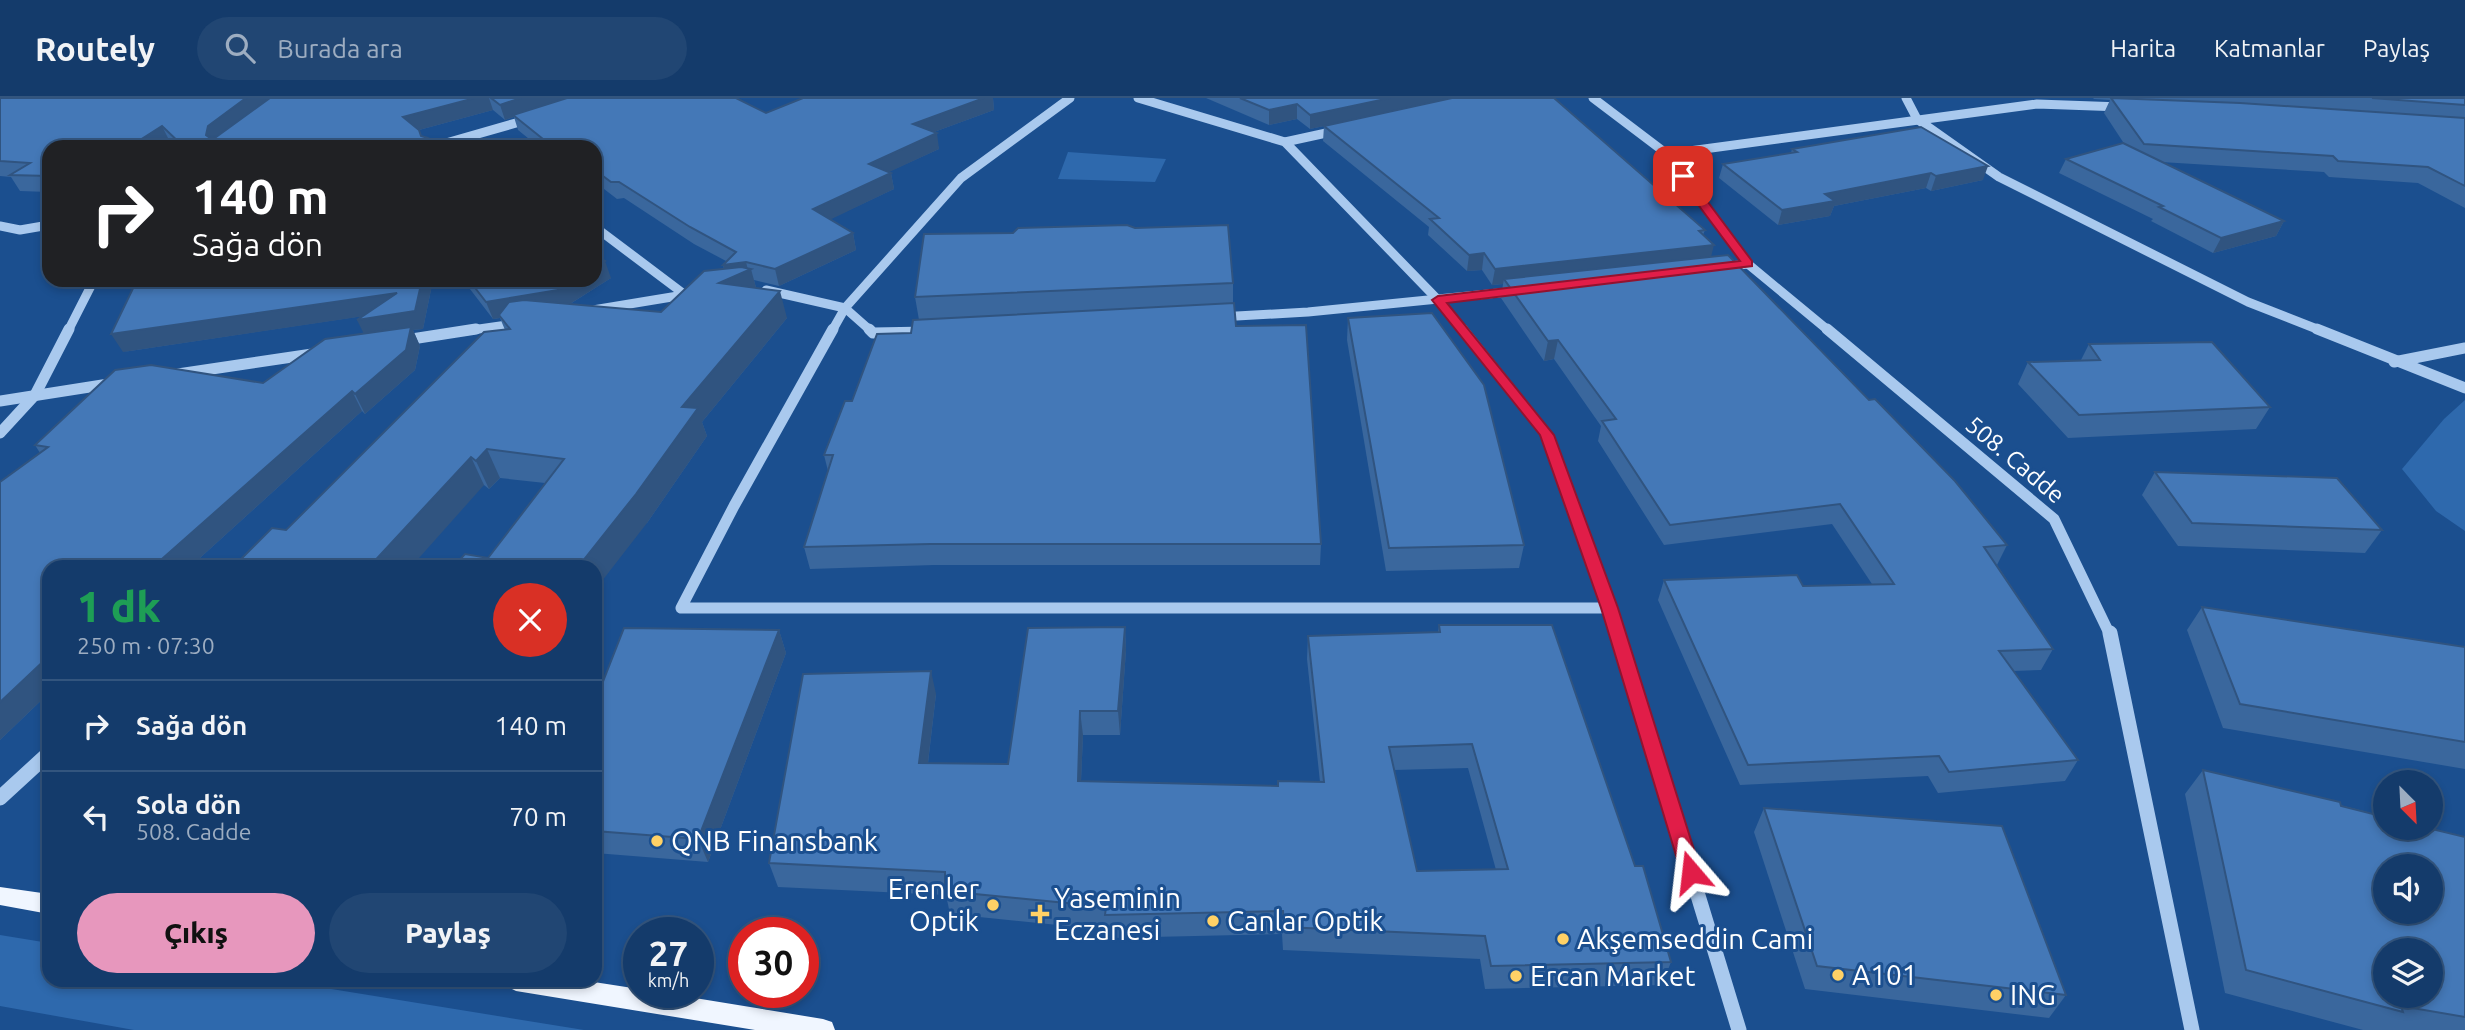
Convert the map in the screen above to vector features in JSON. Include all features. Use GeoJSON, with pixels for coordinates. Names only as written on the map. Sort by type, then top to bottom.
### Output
{"type":"FeatureCollection","features":[{"type":"Feature","properties":{"kind":"main road"},"geometry":{"type":"LineString","coordinates":[[0,896],[42,903]]}},
{"type":"Feature","properties":{"kind":"main road"},"geometry":{"type":"LineString","coordinates":[[559,987],[823,1030]]}},
{"type":"Feature","properties":{"kind":"street"},"geometry":{"type":"LineString","coordinates":[[1070,98],[961,178],[845,308],[734,506],[681,608],[1609,608]]}},
{"type":"Feature","properties":{"kind":"street"},"geometry":{"type":"LineString","coordinates":[[1138,98],[1285,142],[1438,300],[1547,435],[1609,608],[1740,1030]]}},
{"type":"Feature","properties":{"kind":"street","name":"508. Cadde"},"geometry":{"type":"LineString","coordinates":[[1593,98],[1667,154],[1748,264],[2054,519],[2109,628],[2192,1030]]}},
{"type":"Feature","properties":{"kind":"street"},"geometry":{"type":"LineString","coordinates":[[1906,98],[1917,120],[1999,177],[2248,302],[2465,388]]}},
{"type":"Feature","properties":{"kind":"street"},"geometry":{"type":"LineString","coordinates":[[1667,154],[2037,104],[2134,107]]}},
{"type":"Feature","properties":{"kind":"street"},"geometry":{"type":"LineString","coordinates":[[473,140],[536,117]]}},
{"type":"Feature","properties":{"kind":"street"},"geometry":{"type":"LineString","coordinates":[[1285,142],[1351,127]]}},
{"type":"Feature","properties":{"kind":"street"},"geometry":{"type":"LineString","coordinates":[[0,226],[20,230]]}},
{"type":"Feature","properties":{"kind":"street"},"geometry":{"type":"LineString","coordinates":[[0,235],[42,226]]}},
{"type":"Feature","properties":{"kind":"street"},"geometry":{"type":"LineString","coordinates":[[602,232],[684,294]]}},
{"type":"Feature","properties":{"kind":"street"},"geometry":{"type":"LineString","coordinates":[[1708,268],[1748,264]]}},
{"type":"Feature","properties":{"kind":"street"},"geometry":{"type":"LineString","coordinates":[[749,286],[845,308],[873,333],[939,332]]}},
{"type":"Feature","properties":{"kind":"street"},"geometry":{"type":"LineString","coordinates":[[0,433],[35,395],[89,287]]}},
{"type":"Feature","properties":{"kind":"street"},"geometry":{"type":"LineString","coordinates":[[1212,317],[1308,312],[1533,289]]}},
{"type":"Feature","properties":{"kind":"street"},"geometry":{"type":"LineString","coordinates":[[580,312],[710,291]]}},
{"type":"Feature","properties":{"kind":"street"},"geometry":{"type":"LineString","coordinates":[[392,342],[528,321]]}},
{"type":"Feature","properties":{"kind":"street"},"geometry":{"type":"LineString","coordinates":[[495,342],[515,324]]}},
{"type":"Feature","properties":{"kind":"street"},"geometry":{"type":"LineString","coordinates":[[2394,362],[2465,348]]}},
{"type":"Feature","properties":{"kind":"street"},"geometry":{"type":"LineString","coordinates":[[172,374],[337,350]]}},
{"type":"Feature","properties":{"kind":"street"},"geometry":{"type":"LineString","coordinates":[[0,401],[131,381]]}},
{"type":"Feature","properties":{"kind":"street"},"geometry":{"type":"LineString","coordinates":[[0,798],[42,759]]}},
{"type":"Feature","properties":{"kind":"shaded area"},"geometry":{"type":"Polygon","coordinates":[[[1068,152],[1166,159],[1155,182],[1058,179],[1068,152]]]}},
{"type":"Feature","properties":{"kind":"shaded area"},"geometry":{"type":"Polygon","coordinates":[[[2465,400],[2465,531],[2436,511],[2402,469],[2444,419],[2465,400]]]}},
{"type":"Feature","properties":{"kind":"shaded area"},"geometry":{"type":"Polygon","coordinates":[[[0,935],[42,942],[42,987],[319,987],[584,1030],[134,1030],[0,1006],[0,935]]]}},
{"type":"Feature","properties":{"kind":"building"},"geometry":{"type":"Polygon","coordinates":[[[0,98],[246,98],[208,126],[206,135],[210,138],[216,137],[270,98],[475,98],[403,117],[419,130],[421,136],[431,140],[177,140],[162,126],[140,140],[42,140],[42,176],[10,175],[30,163],[0,161],[0,98]]]}},
{"type":"Feature","properties":{"kind":"building"},"geometry":{"type":"Polygon","coordinates":[[[491,98],[521,98],[500,105],[491,98]]]}},
{"type":"Feature","properties":{"kind":"building"},"geometry":{"type":"Polygon","coordinates":[[[567,98],[736,98],[766,113],[803,98],[984,98],[913,124],[937,133],[869,164],[891,173],[813,209],[853,233],[775,269],[746,262],[723,265],[736,252],[690,227],[619,182],[611,182],[602,175],[602,140],[544,140],[513,115],[567,98]]]}},
{"type":"Feature","properties":{"kind":"building"},"geometry":{"type":"Polygon","coordinates":[[[1240,98],[1390,98],[1310,115],[1297,104],[1269,110],[1240,98]]]}},
{"type":"Feature","properties":{"kind":"building"},"geometry":{"type":"Polygon","coordinates":[[[1452,98],[1554,98],[1705,230],[1699,231],[1714,245],[1495,269],[1484,253],[1469,255],[1430,219],[1439,218],[1324,126],[1452,98]]]}},
{"type":"Feature","properties":{"kind":"building"},"geometry":{"type":"Polygon","coordinates":[[[2111,98],[2240,103],[2465,118],[2465,186],[2428,167],[2338,161],[2333,156],[2144,144],[2111,98]]]}},
{"type":"Feature","properties":{"kind":"building"},"geometry":{"type":"Polygon","coordinates":[[[2372,98],[2465,98],[2465,105],[2372,98]]]}},
{"type":"Feature","properties":{"kind":"building"},"geometry":{"type":"Polygon","coordinates":[[[1921,127],[1988,166],[1936,176],[1931,173],[1825,194],[1835,201],[1782,210],[1723,164],[1797,152],[1792,149],[1921,127]]]}},
{"type":"Feature","properties":{"kind":"building"},"geometry":{"type":"Polygon","coordinates":[[[2123,143],[2284,221],[2221,238],[2159,207],[2163,206],[2066,159],[2123,143]]]}},
{"type":"Feature","properties":{"kind":"building"},"geometry":{"type":"Polygon","coordinates":[[[1127,225],[1135,228],[1228,225],[1233,283],[915,297],[924,234],[1013,233],[1018,228],[1127,225]]]}},
{"type":"Feature","properties":{"kind":"building"},"geometry":{"type":"Polygon","coordinates":[[[1728,255],[1869,400],[1875,399],[1955,481],[2007,545],[1984,547],[2053,649],[1999,651],[2078,760],[1949,772],[1939,756],[1748,765],[1664,580],[1797,575],[1803,586],[1894,584],[1840,504],[1670,525],[1602,421],[1616,419],[1558,340],[1548,341],[1504,279],[1728,255]]]}},
{"type":"Feature","properties":{"kind":"building"},"geometry":{"type":"Polygon","coordinates":[[[741,267],[751,269],[719,283],[780,291],[682,407],[698,408],[636,494],[584,560],[459,560],[465,554],[488,558],[564,459],[487,449],[476,461],[471,457],[375,560],[240,560],[272,528],[286,530],[484,332],[510,329],[499,315],[509,302],[524,300],[661,312],[704,271],[741,267]]]}},
{"type":"Feature","properties":{"kind":"building"},"geometry":{"type":"Polygon","coordinates":[[[134,287],[420,287],[415,311],[357,320],[397,293],[111,334],[134,287]]]}},
{"type":"Feature","properties":{"kind":"building"},"geometry":{"type":"Polygon","coordinates":[[[474,287],[563,287],[558,290],[486,302],[474,287]]]}},
{"type":"Feature","properties":{"kind":"building"},"geometry":{"type":"Polygon","coordinates":[[[1234,303],[1236,326],[1306,325],[1321,544],[930,544],[804,547],[833,455],[824,455],[845,401],[852,401],[877,334],[911,333],[913,320],[1234,303]]]}},
{"type":"Feature","properties":{"kind":"building"},"geometry":{"type":"Polygon","coordinates":[[[1432,313],[1484,385],[1524,545],[1389,548],[1348,318],[1432,313]]]}},
{"type":"Feature","properties":{"kind":"building"},"geometry":{"type":"Polygon","coordinates":[[[411,327],[406,350],[355,394],[352,391],[161,560],[42,560],[42,663],[0,702],[0,482],[48,447],[35,445],[115,370],[151,365],[263,383],[325,339],[411,327]]]}},
{"type":"Feature","properties":{"kind":"building"},"geometry":{"type":"Polygon","coordinates":[[[2212,342],[2270,407],[2079,415],[2028,362],[2100,360],[2089,344],[2212,342]]]}},
{"type":"Feature","properties":{"kind":"building"},"geometry":{"type":"Polygon","coordinates":[[[2155,472],[2337,478],[2382,530],[2192,523],[2155,472]]]}},
{"type":"Feature","properties":{"kind":"building"},"geometry":{"type":"Polygon","coordinates":[[[2202,607],[2465,647],[2465,742],[2240,704],[2202,607]]]}},
{"type":"Feature","properties":{"kind":"building"},"geometry":{"type":"Polygon","coordinates":[[[1439,625],[1552,625],[1635,866],[1643,866],[1671,962],[1491,966],[1485,936],[1284,927],[1283,911],[1105,915],[1106,907],[945,891],[945,872],[769,863],[803,674],[931,671],[919,763],[1008,764],[1028,628],[1125,627],[1118,711],[1080,711],[1078,781],[1278,786],[1278,781],[1324,782],[1308,636],[1440,632],[1439,625]],[[1472,744],[1389,747],[1417,871],[1508,869],[1472,744]]]}},
{"type":"Feature","properties":{"kind":"building"},"geometry":{"type":"Polygon","coordinates":[[[624,628],[779,630],[698,839],[602,832],[602,684],[624,628]]]}},
{"type":"Feature","properties":{"kind":"building"},"geometry":{"type":"Polygon","coordinates":[[[2203,770],[2340,802],[2341,806],[2373,814],[2373,840],[2443,840],[2443,832],[2465,837],[2465,1017],[2413,1008],[2443,1008],[2443,938],[2373,938],[2373,1004],[2246,970],[2203,770]]]}},
{"type":"Feature","properties":{"kind":"building"},"geometry":{"type":"Polygon","coordinates":[[[1764,808],[2002,826],[2066,995],[1817,966],[1764,808]]]}},
{"type":"Feature","properties":{"kind":"place","name":"QNB Finansbank"},"geometry":{"type":"Point","coordinates":[657,841]}},
{"type":"Feature","properties":{"kind":"place","name":"Erenler Optik"},"geometry":{"type":"Point","coordinates":[993,905]}},
{"type":"Feature","properties":{"kind":"place","name":"Yaseminin Eczanesi"},"geometry":{"type":"Point","coordinates":[1040,914]}},
{"type":"Feature","properties":{"kind":"place","name":"Canlar Optik"},"geometry":{"type":"Point","coordinates":[1213,921]}},
{"type":"Feature","properties":{"kind":"place","name":"Akşemseddin Cami"},"geometry":{"type":"Point","coordinates":[1563,939]}},
{"type":"Feature","properties":{"kind":"place","name":"A101"},"geometry":{"type":"Point","coordinates":[1838,975]}},
{"type":"Feature","properties":{"kind":"place","name":"Ercan Market"},"geometry":{"type":"Point","coordinates":[1516,976]}},
{"type":"Feature","properties":{"kind":"place","name":"ING"},"geometry":{"type":"Point","coordinates":[1996,995]}},
{"type":"Feature","properties":{"kind":"route"},"geometry":{"type":"LineString","coordinates":[[1683,176],[1748,264],[1438,300],[1547,435],[1609,608],[1691,872]]}}]}
